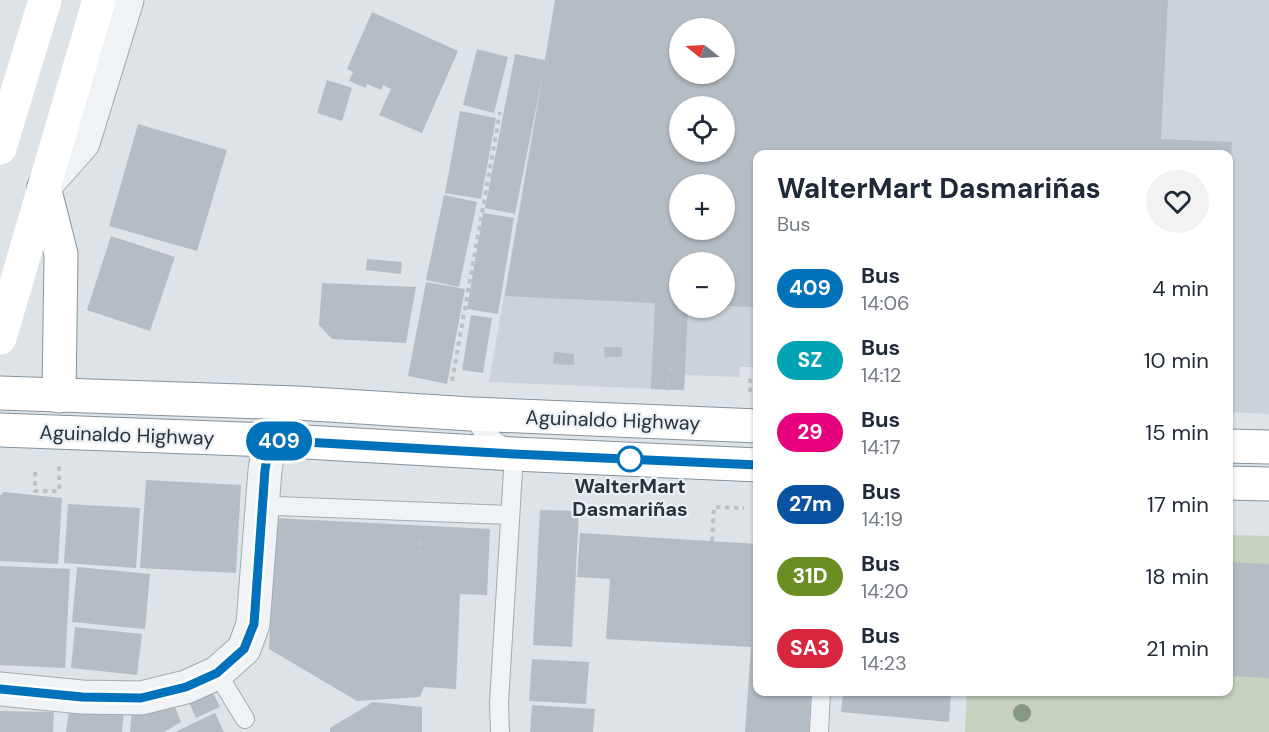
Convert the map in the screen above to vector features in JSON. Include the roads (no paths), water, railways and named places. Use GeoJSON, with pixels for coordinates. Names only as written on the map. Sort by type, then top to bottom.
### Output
{"type":"FeatureCollection","features":[{"type":"Feature","properties":{"kind":"main road"},"geometry":{"type":"LineString","coordinates":[[0,148],[45,0]]}},
{"type":"Feature","properties":{"kind":"main road"},"geometry":{"type":"LineString","coordinates":[[0,338],[99,0]]}},
{"type":"Feature","properties":{"kind":"main road"},"geometry":{"type":"LineString","coordinates":[[44,187],[61,254],[59,396]]}},
{"type":"Feature","properties":{"kind":"main road","name":"Aguinaldo Highway"},"geometry":{"type":"LineString","coordinates":[[0,393],[297,403],[471,414],[753,411]]}},
{"type":"Feature","properties":{"kind":"main road","name":"Aguinaldo Highway"},"geometry":{"type":"LineString","coordinates":[[0,430],[270,440],[753,465]]}},
{"type":"Feature","properties":{"kind":"main road"},"geometry":{"type":"LineString","coordinates":[[1233,446],[1269,447]]}},
{"type":"Feature","properties":{"kind":"main road"},"geometry":{"type":"LineString","coordinates":[[1233,483],[1269,484]]}},
{"type":"Feature","properties":{"kind":"street"},"geometry":{"type":"LineString","coordinates":[[44,187],[83,143],[127,0]]}},
{"type":"Feature","properties":{"kind":"street"},"geometry":{"type":"LineString","coordinates":[[0,689],[82,697],[141,698],[186,687],[217,673],[244,649],[254,624],[265,470],[270,440]]}},
{"type":"Feature","properties":{"kind":"lane"},"geometry":{"type":"LineString","coordinates":[[471,414],[483,432],[514,454],[499,703],[500,732]]}},
{"type":"Feature","properties":{"kind":"lane"},"geometry":{"type":"LineString","coordinates":[[276,506],[510,515]]}},
{"type":"Feature","properties":{"kind":"lane"},"geometry":{"type":"LineString","coordinates":[[217,673],[245,719]]}},
{"type":"Feature","properties":{"kind":"lane"},"geometry":{"type":"LineString","coordinates":[[819,732],[821,696]]}},
{"type":"Feature","properties":{"kind":"place","name":"WalterMart Dasmariñas"},"geometry":{"type":"Point","coordinates":[630,459]}}]}
